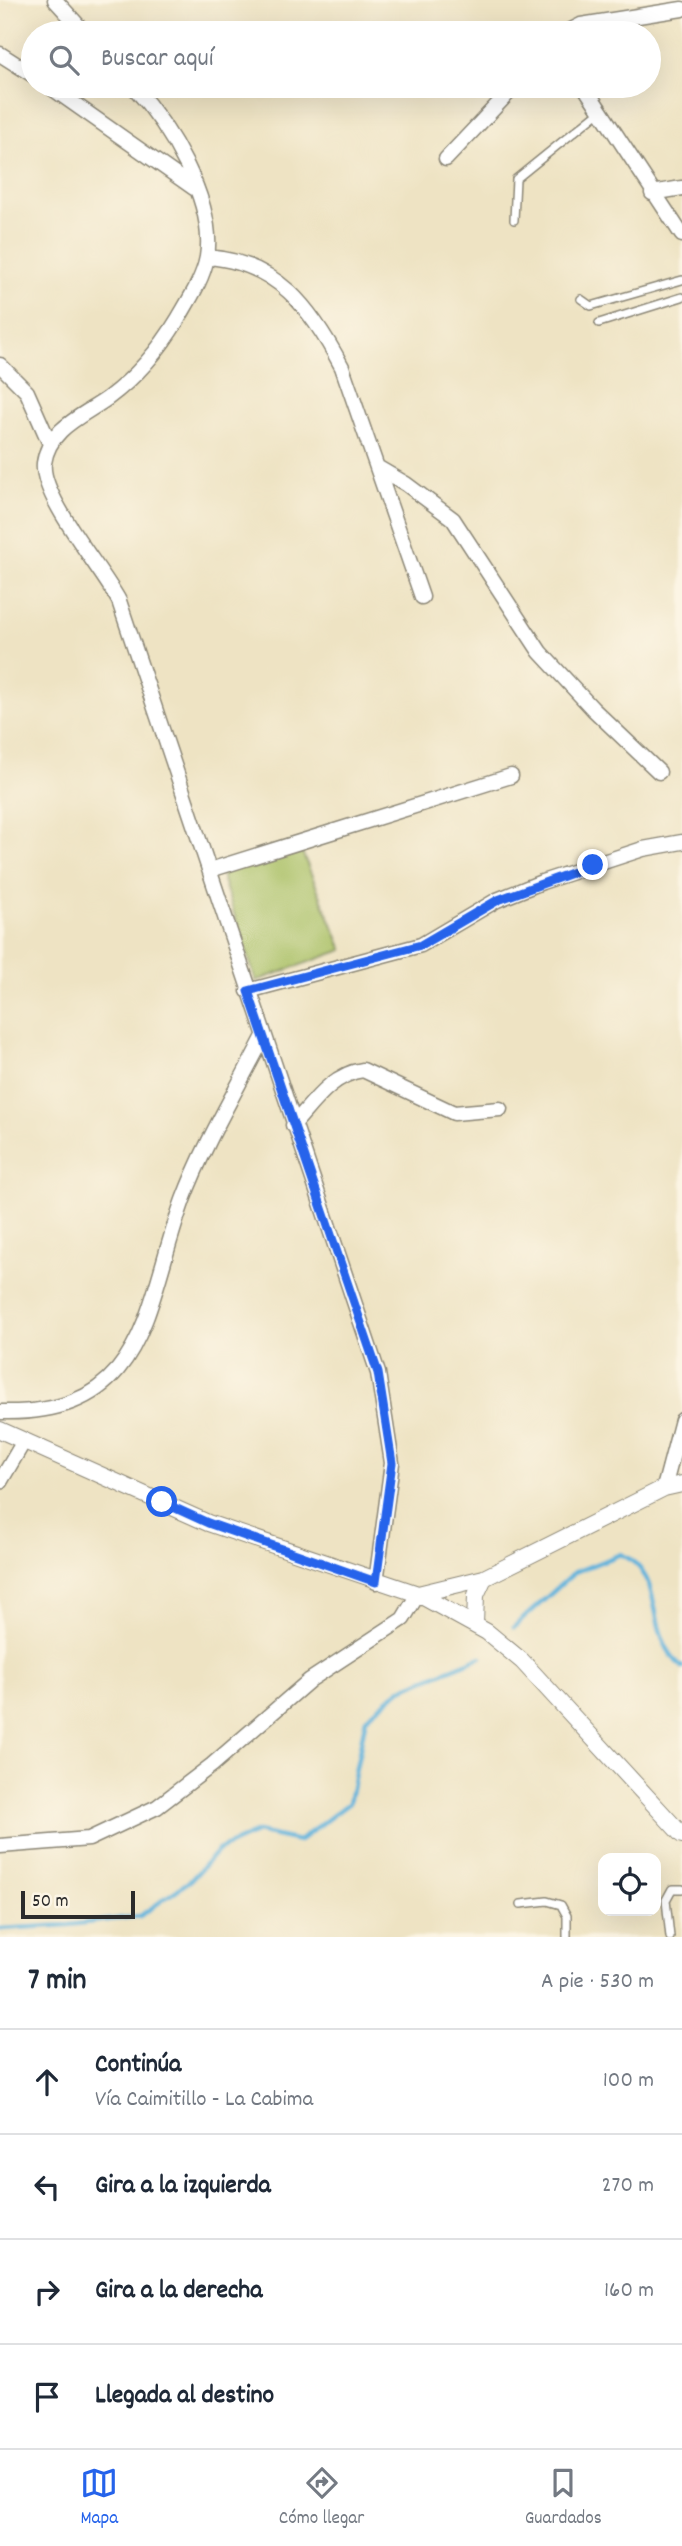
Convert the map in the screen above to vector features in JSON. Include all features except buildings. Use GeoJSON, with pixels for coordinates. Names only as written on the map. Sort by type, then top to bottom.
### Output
{"type":"FeatureCollection","features":[{"type":"Feature","properties":{"kind":"street"},"geometry":{"type":"LineString","coordinates":[[55,0],[74,21]]}},
{"type":"Feature","properties":{"kind":"street"},"geometry":{"type":"LineString","coordinates":[[606,21],[682,9]]}},
{"type":"Feature","properties":{"kind":"street"},"geometry":{"type":"LineString","coordinates":[[0,54],[21,67]]}},
{"type":"Feature","properties":{"kind":"street"},"geometry":{"type":"LineString","coordinates":[[66,98],[197,190]]}},
{"type":"Feature","properties":{"kind":"street"},"geometry":{"type":"LineString","coordinates":[[142,98],[170,133],[197,190],[207,232],[207,257],[191,297],[166,338],[146,363],[107,399],[81,412],[50,444],[44,465],[46,481],[71,529],[104,572],[119,601],[210,870],[263,1038],[378,1373],[392,1463],[376,1582]]}},
{"type":"Feature","properties":{"kind":"street"},"geometry":{"type":"LineString","coordinates":[[446,159],[504,98]]}},
{"type":"Feature","properties":{"kind":"street"},"geometry":{"type":"LineString","coordinates":[[592,98],[652,193],[682,234]]}},
{"type":"Feature","properties":{"kind":"street"},"geometry":{"type":"LineString","coordinates":[[652,193],[682,188]]}},
{"type":"Feature","properties":{"kind":"street"},"geometry":{"type":"LineString","coordinates":[[207,257],[247,263],[275,279],[323,332],[342,367],[422,597]]}},
{"type":"Feature","properties":{"kind":"street"},"geometry":{"type":"LineString","coordinates":[[0,365],[27,392],[50,444]]}},
{"type":"Feature","properties":{"kind":"street"},"geometry":{"type":"LineString","coordinates":[[377,467],[406,484],[453,519],[540,652],[593,709],[659,772]]}},
{"type":"Feature","properties":{"kind":"street"},"geometry":{"type":"LineString","coordinates":[[210,870],[511,776]]}},
{"type":"Feature","properties":{"kind":"street"},"geometry":{"type":"LineString","coordinates":[[248,991],[421,945],[498,900],[542,882],[643,849],[682,842]]}},
{"type":"Feature","properties":{"kind":"street"},"geometry":{"type":"LineString","coordinates":[[0,1412],[46,1411],[80,1401],[113,1374],[138,1342],[184,1200],[205,1149],[263,1038]]}},
{"type":"Feature","properties":{"kind":"street"},"geometry":{"type":"LineString","coordinates":[[293,1125],[333,1082],[349,1072],[363,1070],[454,1113],[500,1109]]}},
{"type":"Feature","properties":{"kind":"street"},"geometry":{"type":"LineString","coordinates":[[664,1488],[682,1420]]}},
{"type":"Feature","properties":{"kind":"street"},"geometry":{"type":"LineString","coordinates":[[0,1430],[208,1523],[418,1594],[481,1629],[522,1661],[682,1835]]}},
{"type":"Feature","properties":{"kind":"street"},"geometry":{"type":"LineString","coordinates":[[0,1482],[24,1441]]}},
{"type":"Feature","properties":{"kind":"street"},"geometry":{"type":"LineString","coordinates":[[0,1846],[89,1839],[157,1807],[212,1765],[310,1680],[403,1619],[418,1594],[484,1578],[664,1488],[682,1483]]}},
{"type":"Feature","properties":{"kind":"street"},"geometry":{"type":"LineString","coordinates":[[481,1629],[476,1595],[484,1578]]}},
{"type":"Feature","properties":{"kind":"lane"},"geometry":{"type":"LineString","coordinates":[[514,220],[516,178],[601,110]]}},
{"type":"Feature","properties":{"kind":"lane"},"geometry":{"type":"LineString","coordinates":[[581,299],[591,306],[682,280]]}},
{"type":"Feature","properties":{"kind":"lane"},"geometry":{"type":"LineString","coordinates":[[599,323],[682,297]]}},
{"type":"Feature","properties":{"kind":"lane"},"geometry":{"type":"LineString","coordinates":[[670,1937],[666,1900],[673,1889],[682,1889]]}},
{"type":"Feature","properties":{"kind":"lane"},"geometry":{"type":"LineString","coordinates":[[521,1904],[547,1900],[561,1905],[567,1916],[567,1937]]}},
{"type":"Feature","properties":{"kind":"green space"},"geometry":{"type":"Polygon","coordinates":[[[299,845],[343,950],[256,981],[220,871],[299,845]]]}},
{"type":"Feature","properties":{"kind":"waterway"},"geometry":{"type":"LineString","coordinates":[[514,1627],[575,1572],[621,1554],[636,1564],[645,1576],[662,1637],[670,1653],[682,1667]]}},
{"type":"Feature","properties":{"kind":"waterway"},"geometry":{"type":"LineString","coordinates":[[0,1929],[69,1925],[140,1916],[191,1880],[218,1850],[257,1832],[299,1841],[349,1803],[366,1718],[401,1689],[481,1657]]}},
{"type":"Feature","properties":{"kind":"route"},"geometry":{"type":"LineString","coordinates":[[162,1502],[208,1523],[376,1582],[392,1463],[378,1373],[248,991],[421,945],[498,900],[593,865]]}}]}
